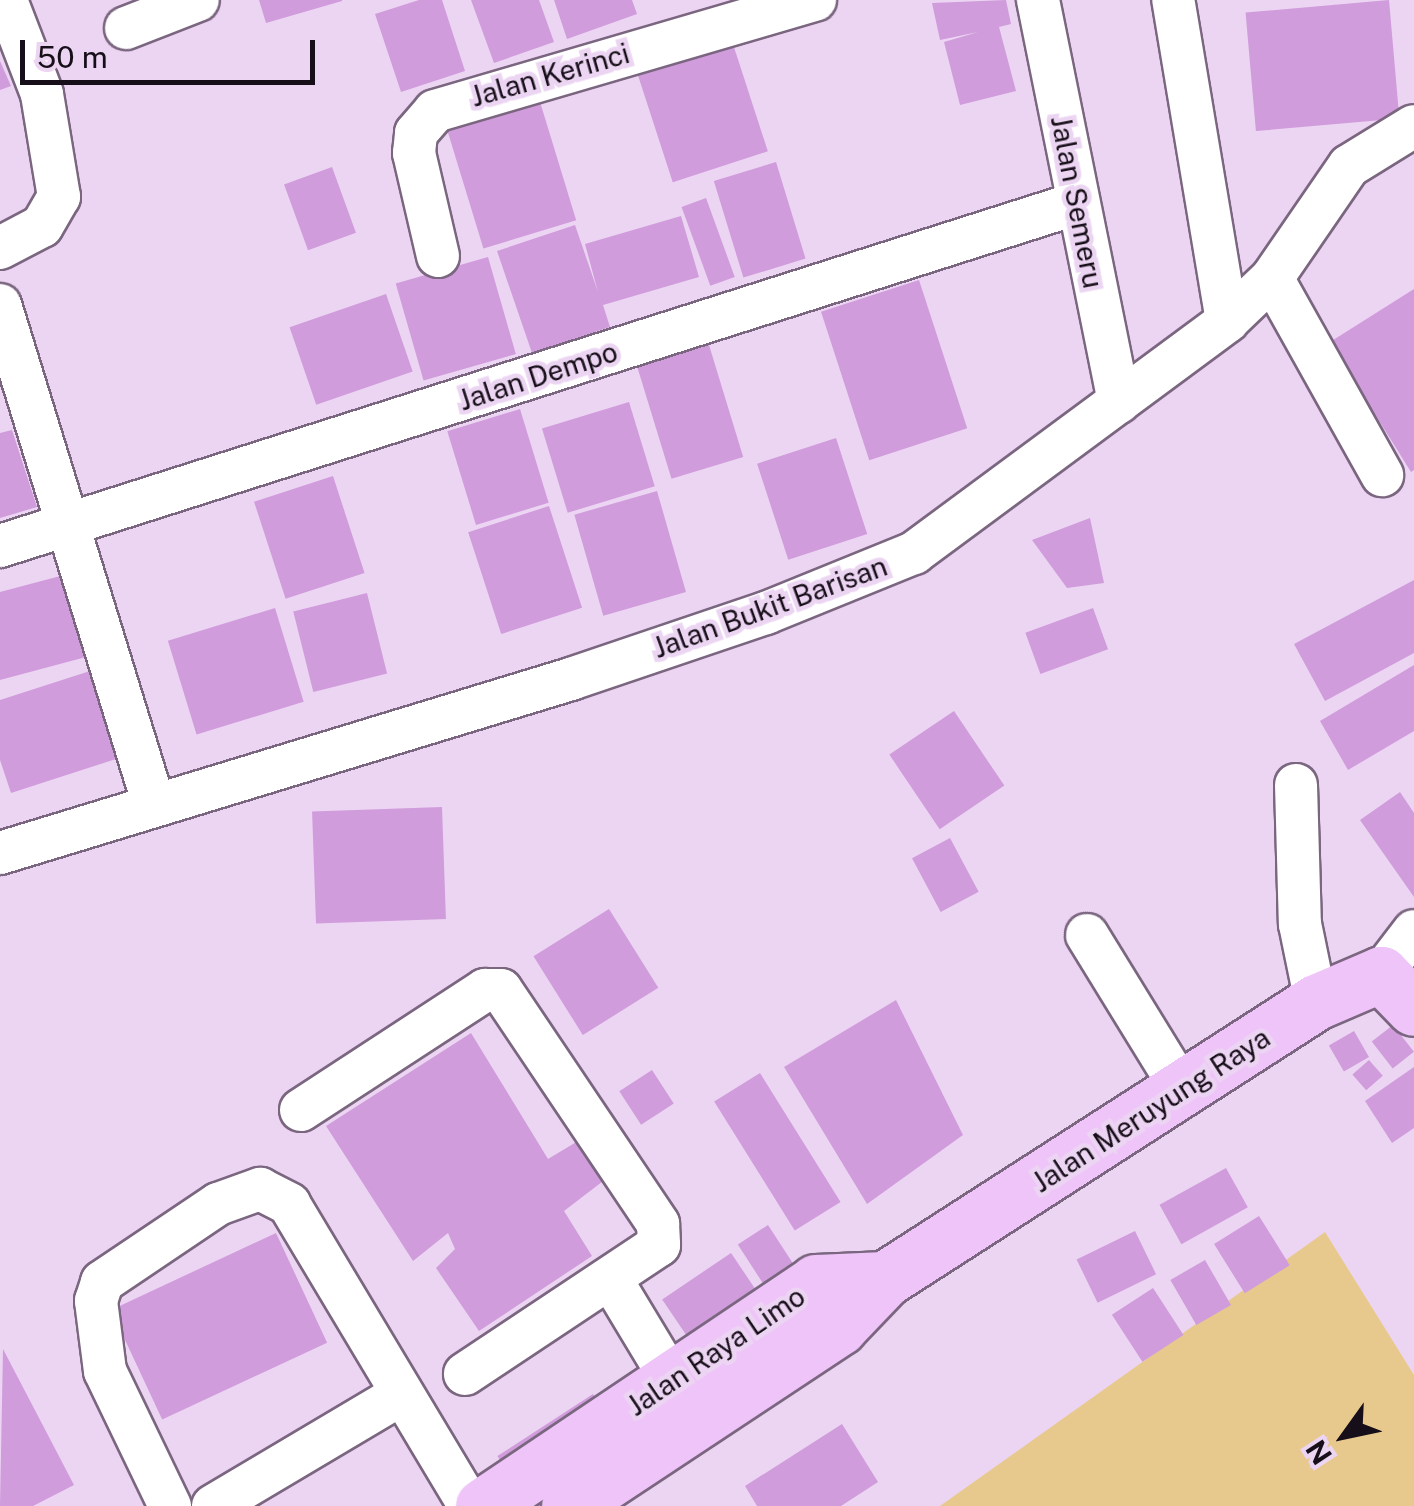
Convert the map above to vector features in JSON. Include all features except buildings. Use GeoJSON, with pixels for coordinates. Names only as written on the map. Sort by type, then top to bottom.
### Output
{"type":"FeatureCollection","features":[{"type":"Feature","properties":{"kind":"main road","name":"Jalan Meruyung Raya"},"geometry":{"type":"LineString","coordinates":[[885,1279],[1184,1091],[1316,1002],[1398,991]]}},
{"type":"Feature","properties":{"kind":"main road","name":"Jalan Raya Limo"},"geometry":{"type":"LineString","coordinates":[[484,1506],[816,1282],[885,1279]]}},
{"type":"Feature","properties":{"kind":"main road","name":"Jalan Raya Limo"},"geometry":{"type":"LineString","coordinates":[[569,1506],[839,1327],[885,1279]]}},
{"type":"Feature","properties":{"kind":"street"},"geometry":{"type":"LineString","coordinates":[[0,248],[42,226],[59,197],[42,94],[6,0]]}},
{"type":"Feature","properties":{"kind":"street"},"geometry":{"type":"LineString","coordinates":[[126,28],[198,0]]}},
{"type":"Feature","properties":{"kind":"street","name":"Jalan Kerinci"},"geometry":{"type":"LineString","coordinates":[[438,256],[414,153],[416,134],[435,110],[815,0]]}},
{"type":"Feature","properties":{"kind":"street","name":"Jalan Semeru"},"geometry":{"type":"LineString","coordinates":[[1038,0],[1075,204],[1119,402]]}},
{"type":"Feature","properties":{"kind":"street"},"geometry":{"type":"LineString","coordinates":[[1173,0],[1227,320]]}},
{"type":"Feature","properties":{"kind":"street","name":"Jalan Bukit Barisan"},"geometry":{"type":"LineString","coordinates":[[0,853],[571,679],[858,578],[914,553],[1227,320],[1272,278],[1349,166],[1414,126]]}},
{"type":"Feature","properties":{"kind":"street","name":"Jalan Dempo"},"geometry":{"type":"LineString","coordinates":[[0,546],[1075,204]]}},
{"type":"Feature","properties":{"kind":"street"},"geometry":{"type":"LineString","coordinates":[[1272,278],[1382,475]]}},
{"type":"Feature","properties":{"kind":"street"},"geometry":{"type":"LineString","coordinates":[[0,305],[154,805]]}},
{"type":"Feature","properties":{"kind":"street"},"geometry":{"type":"LineString","coordinates":[[1296,785],[1300,924],[1316,1002]]}},
{"type":"Feature","properties":{"kind":"street"},"geometry":{"type":"LineString","coordinates":[[1398,991],[1414,931]]}},
{"type":"Feature","properties":{"kind":"street"},"geometry":{"type":"LineString","coordinates":[[1087,936],[1184,1091]]}},
{"type":"Feature","properties":{"kind":"street"},"geometry":{"type":"LineString","coordinates":[[301,1110],[485,990],[500,990],[662,1232],[659,1245],[612,1281],[464,1374]]}},
{"type":"Feature","properties":{"kind":"street"},"geometry":{"type":"LineString","coordinates":[[170,1506],[105,1371],[96,1300],[102,1282],[218,1204],[260,1189],[289,1204],[470,1506]]}},
{"type":"Feature","properties":{"kind":"street"},"geometry":{"type":"LineString","coordinates":[[612,1281],[673,1382]]}},
{"type":"Feature","properties":{"kind":"street"},"geometry":{"type":"LineString","coordinates":[[212,1506],[400,1395]]}},
{"type":"Feature","properties":{"kind":"shaded area"},"geometry":{"type":"Polygon","coordinates":[[[1325,1232],[1414,1375],[1414,1506],[940,1506],[1325,1232]]]}}]}
